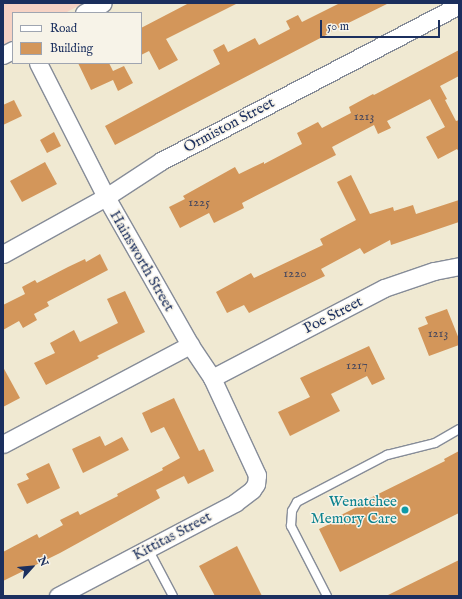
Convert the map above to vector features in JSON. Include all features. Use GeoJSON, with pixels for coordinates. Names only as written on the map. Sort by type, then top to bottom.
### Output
{"type":"FeatureCollection","features":[{"type":"Feature","properties":{"kind":"street"},"geometry":{"type":"LineString","coordinates":[[86,12],[103,3]]}},
{"type":"Feature","properties":{"kind":"street","name":"Ormiston Street"},"geometry":{"type":"LineString","coordinates":[[3,254],[106,198],[161,161],[459,5]]}},
{"type":"Feature","properties":{"kind":"street"},"geometry":{"type":"LineString","coordinates":[[3,55],[12,50]]}},
{"type":"Feature","properties":{"kind":"street","name":"Hainsworth Street"},"geometry":{"type":"LineString","coordinates":[[39,64],[106,198],[190,345],[212,378],[249,458]]}},
{"type":"Feature","properties":{"kind":"street","name":"Poe Street"},"geometry":{"type":"LineString","coordinates":[[212,378],[384,288],[434,271],[459,266]]}},
{"type":"Feature","properties":{"kind":"street"},"geometry":{"type":"LineString","coordinates":[[3,444],[190,345]]}},
{"type":"Feature","properties":{"kind":"street","name":"Kittitas Street"},"geometry":{"type":"LineString","coordinates":[[68,594],[247,496],[256,484],[257,475],[249,458]]}},
{"type":"Feature","properties":{"kind":"lane"},"geometry":{"type":"LineString","coordinates":[[327,596],[291,526],[292,511],[297,502],[387,455],[436,443],[459,429]]}},
{"type":"Feature","properties":{"kind":"lane"},"geometry":{"type":"LineString","coordinates":[[148,549],[173,596]]}},
{"type":"Feature","properties":{"kind":"shaded area"},"geometry":{"type":"Polygon","coordinates":[[[3,3],[84,3],[67,12],[12,12],[12,40],[3,45],[3,3]]]}},
{"type":"Feature","properties":{"kind":"building"},"geometry":{"type":"Polygon","coordinates":[[[189,3],[238,3],[166,39],[178,60],[159,70],[149,51],[142,54],[142,27],[189,3]]]}},
{"type":"Feature","properties":{"kind":"building"},"geometry":{"type":"Polygon","coordinates":[[[340,3],[389,3],[330,32],[115,145],[105,126],[220,64],[213,50],[224,44],[228,52],[255,38],[259,45],[290,29],[286,21],[298,15],[302,22],[340,3]]]}},
{"type":"Feature","properties":{"kind":"building"},"geometry":{"type":"Polygon","coordinates":[[[459,50],[459,76],[440,86],[447,99],[445,100],[456,121],[459,120],[459,152],[457,149],[438,159],[426,137],[445,127],[430,99],[387,121],[391,128],[378,134],[374,125],[332,147],[336,155],[242,203],[244,208],[214,223],[209,213],[180,228],[169,207],[185,199],[183,196],[235,167],[239,174],[264,162],[264,164],[302,144],[297,133],[318,122],[322,128],[351,113],[349,107],[459,50]]]}},
{"type":"Feature","properties":{"kind":"building"},"geometry":{"type":"Polygon","coordinates":[[[78,64],[110,64],[113,71],[124,66],[133,83],[118,91],[113,80],[91,90],[78,64]]]}},
{"type":"Feature","properties":{"kind":"building"},"geometry":{"type":"Polygon","coordinates":[[[14,100],[22,116],[3,125],[3,105],[14,100]]]}},
{"type":"Feature","properties":{"kind":"building"},"geometry":{"type":"Polygon","coordinates":[[[54,132],[61,146],[47,153],[40,140],[54,132]]]}},
{"type":"Feature","properties":{"kind":"building"},"geometry":{"type":"Polygon","coordinates":[[[45,162],[57,184],[22,202],[10,181],[45,162]]]}},
{"type":"Feature","properties":{"kind":"building"},"geometry":{"type":"Polygon","coordinates":[[[351,175],[370,214],[393,207],[394,211],[413,205],[416,214],[459,200],[459,222],[391,245],[390,240],[364,254],[360,248],[321,269],[325,276],[249,313],[244,305],[227,313],[216,292],[251,273],[254,278],[323,245],[320,239],[356,220],[337,182],[351,175]]]}},
{"type":"Feature","properties":{"kind":"building"},"geometry":{"type":"Polygon","coordinates":[[[100,254],[108,270],[47,302],[49,306],[34,314],[37,320],[23,328],[19,321],[3,330],[3,305],[25,294],[22,287],[35,280],[37,283],[85,259],[86,262],[100,254]]]}},
{"type":"Feature","properties":{"kind":"building"},"geometry":{"type":"Polygon","coordinates":[[[125,291],[145,332],[97,356],[99,358],[46,385],[34,363],[55,353],[50,343],[74,330],[80,342],[118,323],[107,299],[125,291]]]}},
{"type":"Feature","properties":{"kind":"building"},"geometry":{"type":"Polygon","coordinates":[[[447,309],[459,339],[459,345],[429,356],[418,328],[428,324],[425,317],[447,309]]]}},
{"type":"Feature","properties":{"kind":"building"},"geometry":{"type":"Polygon","coordinates":[[[369,346],[385,379],[372,385],[367,376],[331,394],[340,411],[290,436],[278,412],[310,397],[300,378],[369,346]]]}},
{"type":"Feature","properties":{"kind":"building"},"geometry":{"type":"Polygon","coordinates":[[[3,367],[20,398],[3,407],[3,367]]]}},
{"type":"Feature","properties":{"kind":"building"},"geometry":{"type":"Polygon","coordinates":[[[174,398],[199,451],[204,449],[214,471],[188,484],[184,476],[156,490],[160,498],[60,553],[3,581],[3,552],[37,534],[39,538],[63,525],[60,520],[78,511],[80,515],[118,496],[117,494],[163,470],[162,468],[180,458],[164,427],[151,433],[142,413],[174,398]]]}},
{"type":"Feature","properties":{"kind":"building"},"geometry":{"type":"Polygon","coordinates":[[[100,436],[105,446],[122,437],[129,450],[83,473],[72,449],[100,436]]]}},
{"type":"Feature","properties":{"kind":"building","name":"Wenatchee Memory Care"},"geometry":{"type":"Polygon","coordinates":[[[459,451],[459,513],[340,572],[319,529],[334,522],[333,519],[357,507],[356,505],[445,461],[444,459],[459,451]]]}},
{"type":"Feature","properties":{"kind":"building"},"geometry":{"type":"Polygon","coordinates":[[[49,463],[60,488],[27,504],[17,484],[29,479],[26,474],[49,463]]]}},
{"type":"Feature","properties":{"kind":"building"},"geometry":{"type":"Polygon","coordinates":[[[237,546],[262,596],[215,596],[199,566],[237,546]]]}},
{"type":"Feature","properties":{"kind":"building"},"geometry":{"type":"Polygon","coordinates":[[[459,560],[459,596],[386,596],[459,560]]]}},
{"type":"Feature","properties":{"kind":"place","name":"Wenatchee Memory Care"},"geometry":{"type":"Point","coordinates":[405,510]}}]}
